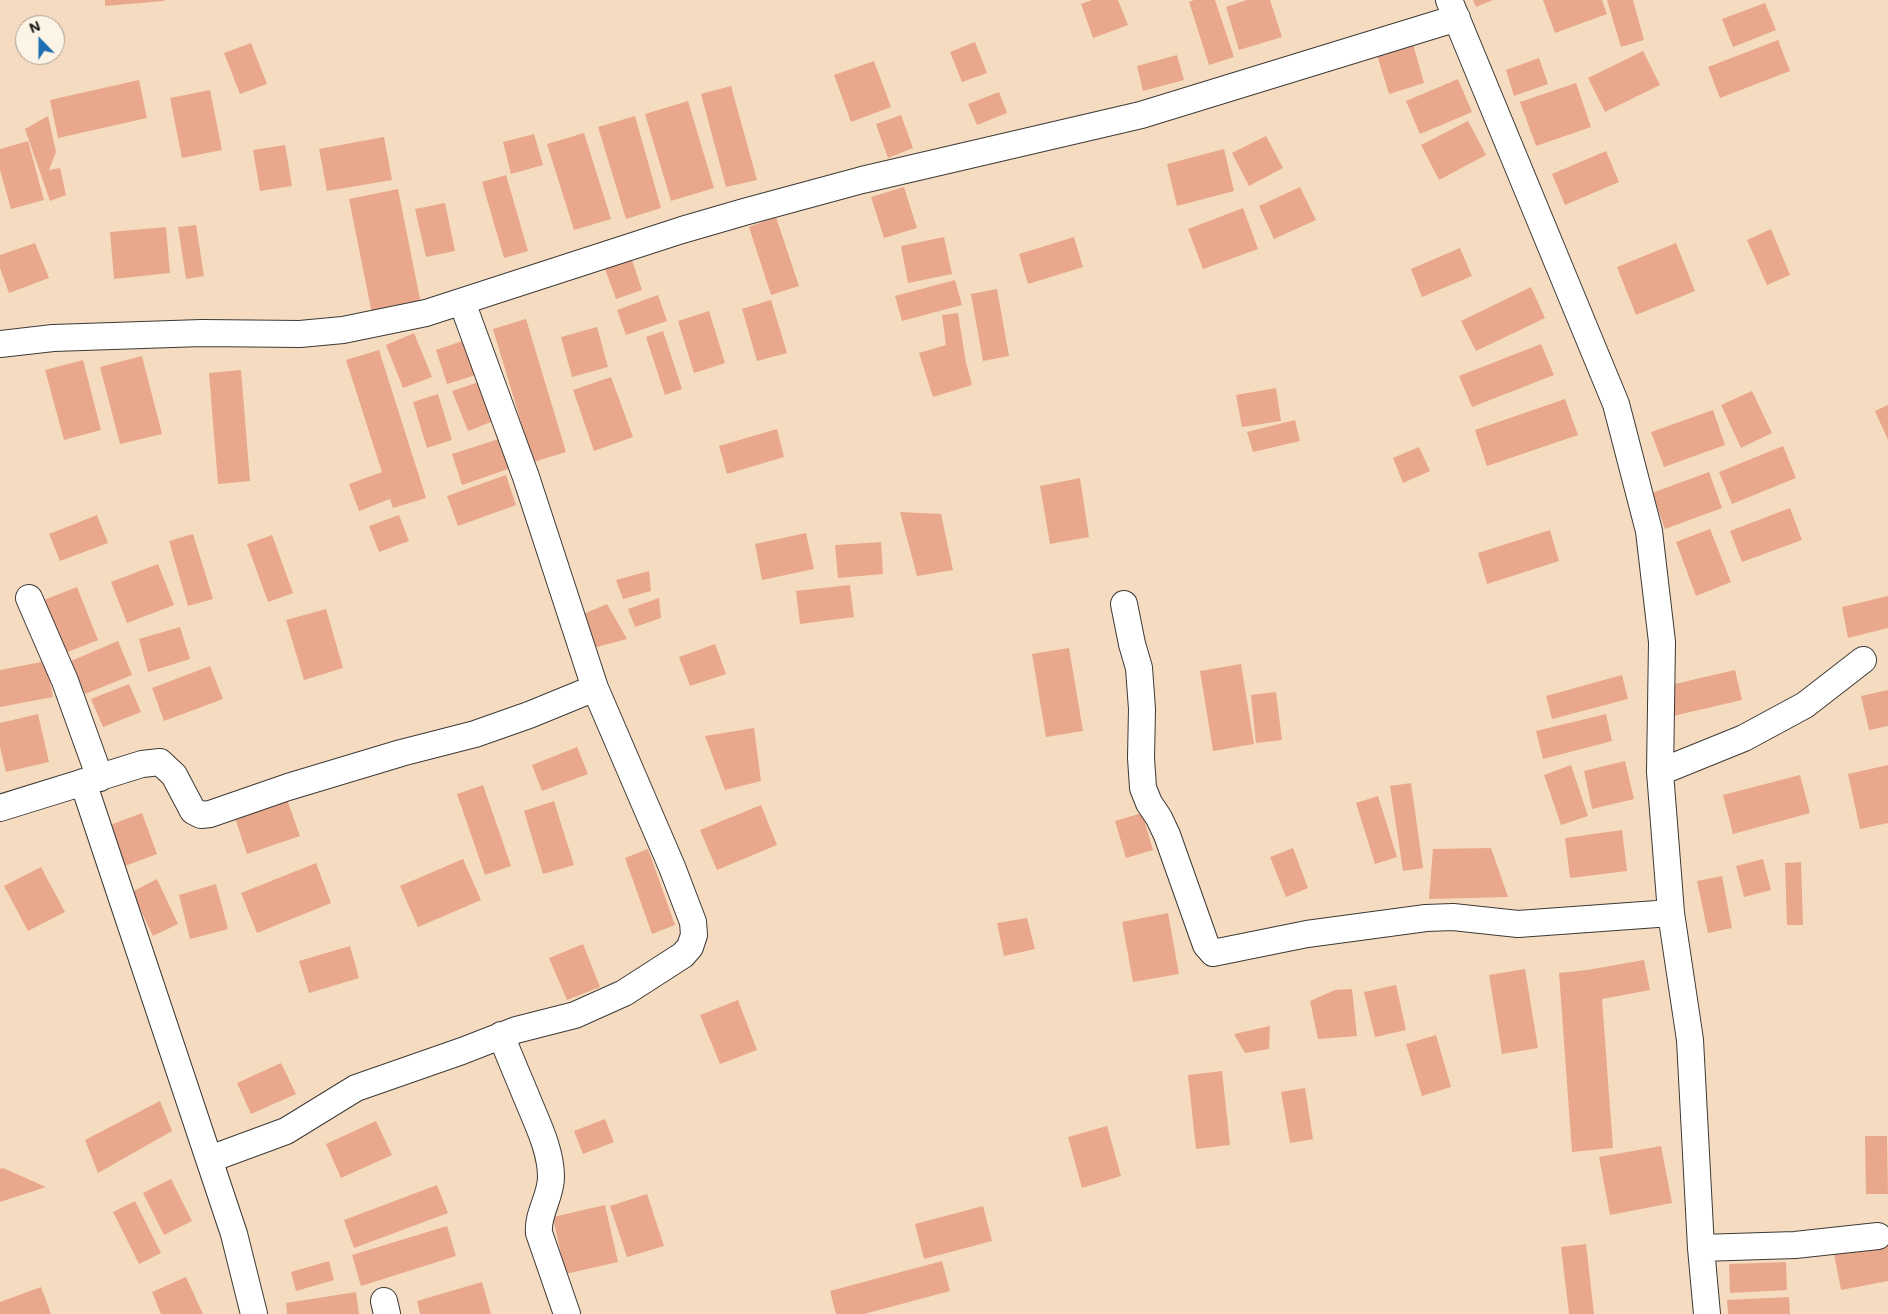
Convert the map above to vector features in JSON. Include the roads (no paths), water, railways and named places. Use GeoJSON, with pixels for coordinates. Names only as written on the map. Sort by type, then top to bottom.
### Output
{"type":"FeatureCollection","features":[{"type":"Feature","properties":{"kind":"street"},"geometry":{"type":"LineString","coordinates":[[0,344],[53,338],[202,333],[300,334],[343,330],[426,313],[744,212],[862,180],[1141,115],[1453,9],[1616,404],[1650,531],[1662,642],[1660,772],[1671,913],[1690,1040],[1701,1248],[1707,1314]]}},
{"type":"Feature","properties":{"kind":"street"},"geometry":{"type":"LineString","coordinates":[[210,1159],[286,1131],[356,1088],[462,1051],[501,1035],[560,1017],[575,1015],[624,992],[684,955],[690,947],[694,935],[692,922],[672,867],[595,688],[526,477],[462,302]]}},
{"type":"Feature","properties":{"kind":"street"},"geometry":{"type":"LineString","coordinates":[[29,598],[65,681],[91,780],[234,1234],[254,1314]]}},
{"type":"Feature","properties":{"kind":"street"},"geometry":{"type":"LineString","coordinates":[[1124,604],[1139,668],[1142,709],[1141,758],[1143,788],[1167,835],[1206,945],[1213,953],[1307,934],[1426,918],[1453,917],[1518,924],[1671,913]]}},
{"type":"Feature","properties":{"kind":"street"},"geometry":{"type":"LineString","coordinates":[[1660,772],[1744,738],[1805,706],[1863,660]]}},
{"type":"Feature","properties":{"kind":"street"},"geometry":{"type":"LineString","coordinates":[[0,808],[150,762],[160,762],[174,776],[193,811],[201,815],[210,814],[288,787],[382,758],[475,734],[529,715],[595,688]]}},
{"type":"Feature","properties":{"kind":"street"},"geometry":{"type":"LineString","coordinates":[[501,1035],[542,1135],[549,1162],[551,1178],[548,1196],[538,1224],[539,1233],[567,1314]]}},
{"type":"Feature","properties":{"kind":"street"},"geometry":{"type":"LineString","coordinates":[[1701,1248],[1795,1245],[1878,1236]]}}]}
